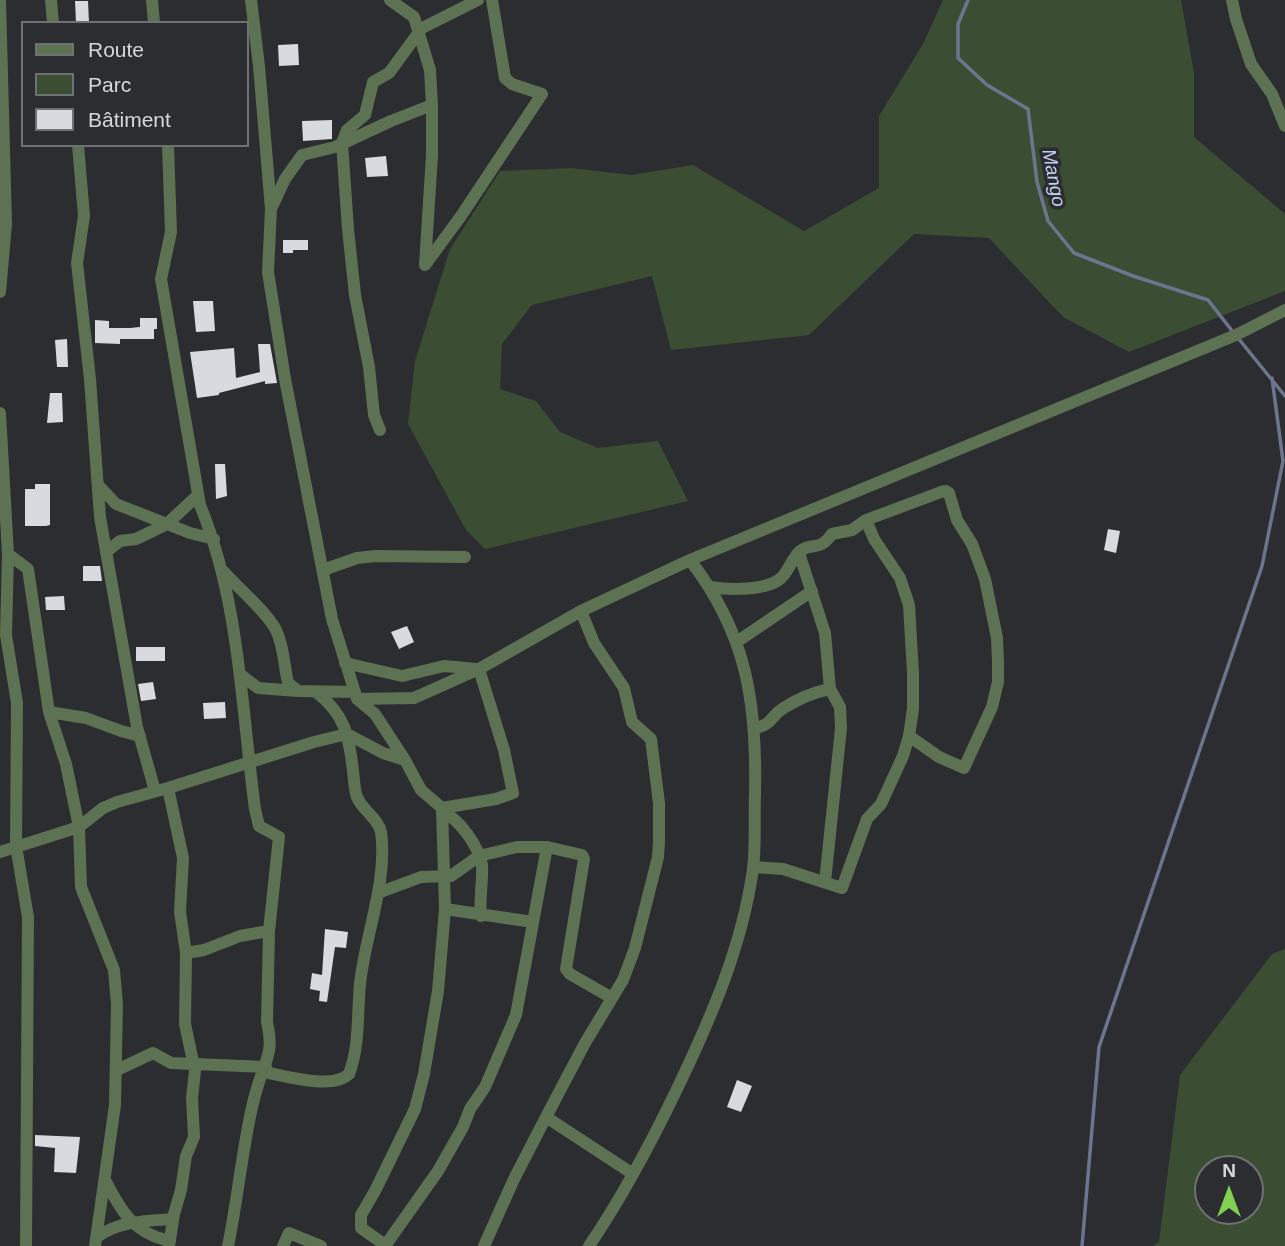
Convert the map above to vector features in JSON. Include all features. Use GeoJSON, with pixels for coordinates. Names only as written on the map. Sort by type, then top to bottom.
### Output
{"type":"FeatureCollection","features":[{"type":"Feature","properties":{"kind":"street"},"geometry":{"type":"LineString","coordinates":[[0,0],[6,224],[0,292]]}},
{"type":"Feature","properties":{"kind":"street"},"geometry":{"type":"LineString","coordinates":[[51,0],[53,21]]}},
{"type":"Feature","properties":{"kind":"street"},"geometry":{"type":"LineString","coordinates":[[152,0],[155,21]]}},
{"type":"Feature","properties":{"kind":"street"},"geometry":{"type":"LineString","coordinates":[[251,0],[260,65],[271,209],[268,272],[285,379],[332,619],[356,695],[375,713],[421,790],[448,814],[479,856],[482,865],[481,916]]}},
{"type":"Feature","properties":{"kind":"street"},"geometry":{"type":"LineString","coordinates":[[390,0],[414,17],[430,70],[431,187],[425,265],[542,94],[512,84],[505,78],[492,0]]}},
{"type":"Feature","properties":{"kind":"street"},"geometry":{"type":"LineString","coordinates":[[380,430],[374,415],[369,368],[355,295],[342,143],[347,130],[365,115],[373,82],[388,73],[422,28],[478,0]]}},
{"type":"Feature","properties":{"kind":"street"},"geometry":{"type":"LineString","coordinates":[[1232,0],[1251,64],[1272,94],[1285,126]]}},
{"type":"Feature","properties":{"kind":"street"},"geometry":{"type":"LineString","coordinates":[[271,209],[285,178],[303,155],[342,143],[432,105]]}},
{"type":"Feature","properties":{"kind":"street"},"geometry":{"type":"LineString","coordinates":[[78,147],[84,216],[77,262],[100,517],[140,736],[155,791]]}},
{"type":"Feature","properties":{"kind":"street"},"geometry":{"type":"LineString","coordinates":[[168,147],[171,232],[161,279],[198,495],[223,572],[241,675],[249,762],[259,826],[279,836],[269,931],[267,1023],[270,1042],[245,1144],[228,1246]]}},
{"type":"Feature","properties":{"kind":"street"},"geometry":{"type":"LineString","coordinates":[[241,675],[258,688],[414,698],[478,669],[581,611],[690,560],[1236,335],[1285,310]]}},
{"type":"Feature","properties":{"kind":"street"},"geometry":{"type":"LineString","coordinates":[[0,413],[8,554],[6,635],[17,703],[16,846],[28,916],[26,1246]]}},
{"type":"Feature","properties":{"kind":"street"},"geometry":{"type":"LineString","coordinates":[[99,486],[116,504],[214,539]]}},
{"type":"Feature","properties":{"kind":"street"},"geometry":{"type":"LineString","coordinates":[[711,587],[740,590],[775,582],[781,578],[799,552],[826,543],[832,534],[852,530],[866,520],[946,491],[949,493],[957,520],[972,544],[985,579],[997,638],[998,682],[992,707],[966,766],[962,768],[939,757],[909,736]]}},
{"type":"Feature","properties":{"kind":"street"},"geometry":{"type":"LineString","coordinates":[[106,552],[120,541],[136,539],[167,524],[198,495]]}},
{"type":"Feature","properties":{"kind":"street"},"geometry":{"type":"LineString","coordinates":[[753,867],[782,869],[842,888],[867,820],[881,804],[903,756],[913,709],[914,673],[909,605],[900,578],[874,539],[866,520]]}},
{"type":"Feature","properties":{"kind":"street"},"geometry":{"type":"LineString","coordinates":[[799,552],[825,633],[830,689],[840,707],[841,729],[825,882]]}},
{"type":"Feature","properties":{"kind":"street"},"geometry":{"type":"LineString","coordinates":[[8,554],[28,569],[49,712],[66,764],[79,827],[80,887],[114,970],[117,1004],[115,1105],[96,1242]]}},
{"type":"Feature","properties":{"kind":"street"},"geometry":{"type":"LineString","coordinates":[[323,570],[357,558],[376,556],[465,557]]}},
{"type":"Feature","properties":{"kind":"street"},"geometry":{"type":"LineString","coordinates":[[589,1246],[611,1215],[653,1138],[717,1004],[740,928],[753,867],[755,729],[750,692],[738,641],[711,587],[690,560]]}},
{"type":"Feature","properties":{"kind":"street"},"geometry":{"type":"LineString","coordinates":[[223,572],[265,614],[276,630],[283,650],[288,683],[298,691]]}},
{"type":"Feature","properties":{"kind":"street"},"geometry":{"type":"LineString","coordinates":[[738,641],[812,591]]}},
{"type":"Feature","properties":{"kind":"street"},"geometry":{"type":"LineString","coordinates":[[484,1246],[514,1179],[584,1043],[623,980],[635,948],[658,858],[659,803],[651,739],[632,722],[624,688],[594,643],[581,611]]}},
{"type":"Feature","properties":{"kind":"street"},"geometry":{"type":"LineString","coordinates":[[345,663],[402,676],[444,666],[478,669]]}},
{"type":"Feature","properties":{"kind":"street"},"geometry":{"type":"LineString","coordinates":[[442,810],[513,793],[504,750],[478,669]]}},
{"type":"Feature","properties":{"kind":"street"},"geometry":{"type":"LineString","coordinates":[[755,729],[769,724],[783,708],[807,696],[830,689]]}},
{"type":"Feature","properties":{"kind":"street"},"geometry":{"type":"LineString","coordinates":[[117,1070],[153,1053],[171,1063],[265,1069],[317,1080],[340,1080],[349,1074],[356,1041],[360,985],[370,920],[378,893],[382,858],[380,828],[357,798],[347,734],[332,704],[316,692]]}},
{"type":"Feature","properties":{"kind":"street"},"geometry":{"type":"LineString","coordinates":[[49,712],[86,718],[121,732],[140,736]]}},
{"type":"Feature","properties":{"kind":"street"},"geometry":{"type":"LineString","coordinates":[[0,852],[79,827],[103,808],[347,734],[383,753],[405,760]]}},
{"type":"Feature","properties":{"kind":"street"},"geometry":{"type":"LineString","coordinates":[[105,1180],[117,1203],[135,1224],[147,1235],[169,1244],[186,1156],[194,1138],[194,1063],[187,1040],[186,1024],[186,953],[180,912],[183,858],[168,788]]}},
{"type":"Feature","properties":{"kind":"street"},"geometry":{"type":"LineString","coordinates":[[442,810],[445,909],[438,991],[419,1092],[415,1109],[361,1215],[361,1228],[385,1246],[438,1171],[470,1109],[485,1087],[516,1016],[547,847]]}},
{"type":"Feature","properties":{"kind":"street"},"geometry":{"type":"LineString","coordinates":[[378,893],[421,877],[444,877],[457,873],[479,856],[517,847],[547,847],[582,855],[584,859],[565,969],[612,998]]}},
{"type":"Feature","properties":{"kind":"street"},"geometry":{"type":"LineString","coordinates":[[445,909],[533,922]]}},
{"type":"Feature","properties":{"kind":"street"},"geometry":{"type":"LineString","coordinates":[[186,953],[204,950],[240,936],[269,931]]}},
{"type":"Feature","properties":{"kind":"street"},"geometry":{"type":"LineString","coordinates":[[185,936],[211,947]]}},
{"type":"Feature","properties":{"kind":"street"},"geometry":{"type":"LineString","coordinates":[[546,1117],[633,1174]]}},
{"type":"Feature","properties":{"kind":"street"},"geometry":{"type":"LineString","coordinates":[[96,1242],[109,1228],[173,1219]]}},
{"type":"Feature","properties":{"kind":"street"},"geometry":{"type":"LineString","coordinates":[[283,1246],[289,1233],[321,1246]]}},
{"type":"Feature","properties":{"kind":"green space"},"geometry":{"type":"Polygon","coordinates":[[[943,0],[1181,0],[1194,73],[1194,137],[1285,214],[1285,291],[1129,352],[1063,317],[989,238],[914,234],[809,335],[671,350],[652,276],[532,305],[502,344],[500,389],[536,401],[560,432],[598,448],[658,441],[688,501],[485,549],[466,530],[408,424],[415,361],[450,249],[500,171],[571,168],[631,175],[693,165],[804,231],[879,188],[879,116],[923,44],[943,0]]]}},
{"type":"Feature","properties":{"kind":"green space"},"geometry":{"type":"Polygon","coordinates":[[[1285,949],[1285,1246],[1153,1246],[1159,1242],[1180,1075],[1272,954],[1285,949]]]}},
{"type":"Feature","properties":{"kind":"building"},"geometry":{"type":"Polygon","coordinates":[[[75,1],[88,1],[89,21],[76,21],[75,1]]]}},
{"type":"Feature","properties":{"kind":"building"},"geometry":{"type":"Polygon","coordinates":[[[298,44],[299,65],[279,66],[278,45],[298,44]]]}},
{"type":"Feature","properties":{"kind":"building"},"geometry":{"type":"Polygon","coordinates":[[[332,120],[332,139],[303,141],[302,121],[332,120]]]}},
{"type":"Feature","properties":{"kind":"building"},"geometry":{"type":"Polygon","coordinates":[[[386,156],[388,176],[367,177],[365,158],[386,156]]]}},
{"type":"Feature","properties":{"kind":"building"},"geometry":{"type":"Polygon","coordinates":[[[283,240],[308,240],[308,250],[283,253],[283,240]]]}},
{"type":"Feature","properties":{"kind":"building"},"geometry":{"type":"Polygon","coordinates":[[[193,301],[213,301],[215,331],[196,332],[193,301]]]}},
{"type":"Feature","properties":{"kind":"building"},"geometry":{"type":"Polygon","coordinates":[[[140,318],[157,318],[154,339],[120,339],[120,344],[95,343],[95,320],[109,321],[109,328],[130,328],[140,327],[140,318]]]}},
{"type":"Feature","properties":{"kind":"building"},"geometry":{"type":"Polygon","coordinates":[[[67,339],[68,367],[57,367],[55,340],[67,339]]]}},
{"type":"Feature","properties":{"kind":"building"},"geometry":{"type":"Polygon","coordinates":[[[258,344],[270,344],[277,383],[265,384],[265,381],[219,395],[197,398],[190,352],[234,348],[236,378],[260,372],[258,344]]]}},
{"type":"Feature","properties":{"kind":"building"},"geometry":{"type":"Polygon","coordinates":[[[50,393],[62,393],[63,422],[47,423],[50,393]]]}},
{"type":"Feature","properties":{"kind":"building"},"geometry":{"type":"Polygon","coordinates":[[[215,464],[225,464],[227,496],[216,499],[215,464]]]}},
{"type":"Feature","properties":{"kind":"building"},"geometry":{"type":"Polygon","coordinates":[[[35,484],[50,484],[50,525],[25,526],[25,489],[35,489],[35,484]]]}},
{"type":"Feature","properties":{"kind":"building"},"geometry":{"type":"Polygon","coordinates":[[[1108,529],[1120,531],[1116,553],[1104,550],[1108,529]]]}},
{"type":"Feature","properties":{"kind":"building"},"geometry":{"type":"Polygon","coordinates":[[[83,566],[100,566],[102,581],[83,581],[83,566]]]}},
{"type":"Feature","properties":{"kind":"building"},"geometry":{"type":"Polygon","coordinates":[[[64,596],[65,610],[46,610],[45,597],[64,596]]]}},
{"type":"Feature","properties":{"kind":"building"},"geometry":{"type":"Polygon","coordinates":[[[407,626],[414,642],[399,649],[391,632],[407,626]]]}},
{"type":"Feature","properties":{"kind":"building"},"geometry":{"type":"Polygon","coordinates":[[[136,647],[165,647],[165,661],[136,661],[136,647]]]}},
{"type":"Feature","properties":{"kind":"building"},"geometry":{"type":"Polygon","coordinates":[[[153,682],[156,699],[141,701],[138,684],[153,682]]]}},
{"type":"Feature","properties":{"kind":"building"},"geometry":{"type":"Polygon","coordinates":[[[225,702],[226,718],[204,719],[203,703],[225,702]]]}},
{"type":"Feature","properties":{"kind":"building"},"geometry":{"type":"Polygon","coordinates":[[[325,929],[348,932],[346,948],[335,947],[327,1002],[319,1001],[320,991],[310,989],[312,973],[322,975],[325,929]]]}},
{"type":"Feature","properties":{"kind":"building"},"geometry":{"type":"Polygon","coordinates":[[[737,1080],[752,1086],[741,1112],[727,1107],[737,1080]]]}},
{"type":"Feature","properties":{"kind":"building"},"geometry":{"type":"Polygon","coordinates":[[[35,1135],[80,1137],[76,1173],[54,1172],[55,1148],[35,1146],[35,1135]]]}},
{"type":"Feature","properties":{"kind":"waterway","name":"Mango"},"geometry":{"type":"LineString","coordinates":[[968,0],[958,24],[958,58],[987,85],[1028,109],[1037,182],[1048,221],[1074,253],[1133,276],[1208,300],[1233,332]]}},
{"type":"Feature","properties":{"kind":"waterway","name":"Mango"},"geometry":{"type":"LineString","coordinates":[[1238,338],[1285,396]]}},
{"type":"Feature","properties":{"kind":"waterway"},"geometry":{"type":"LineString","coordinates":[[1082,1246],[1099,1047],[1262,566],[1283,461],[1272,378]]}}]}
